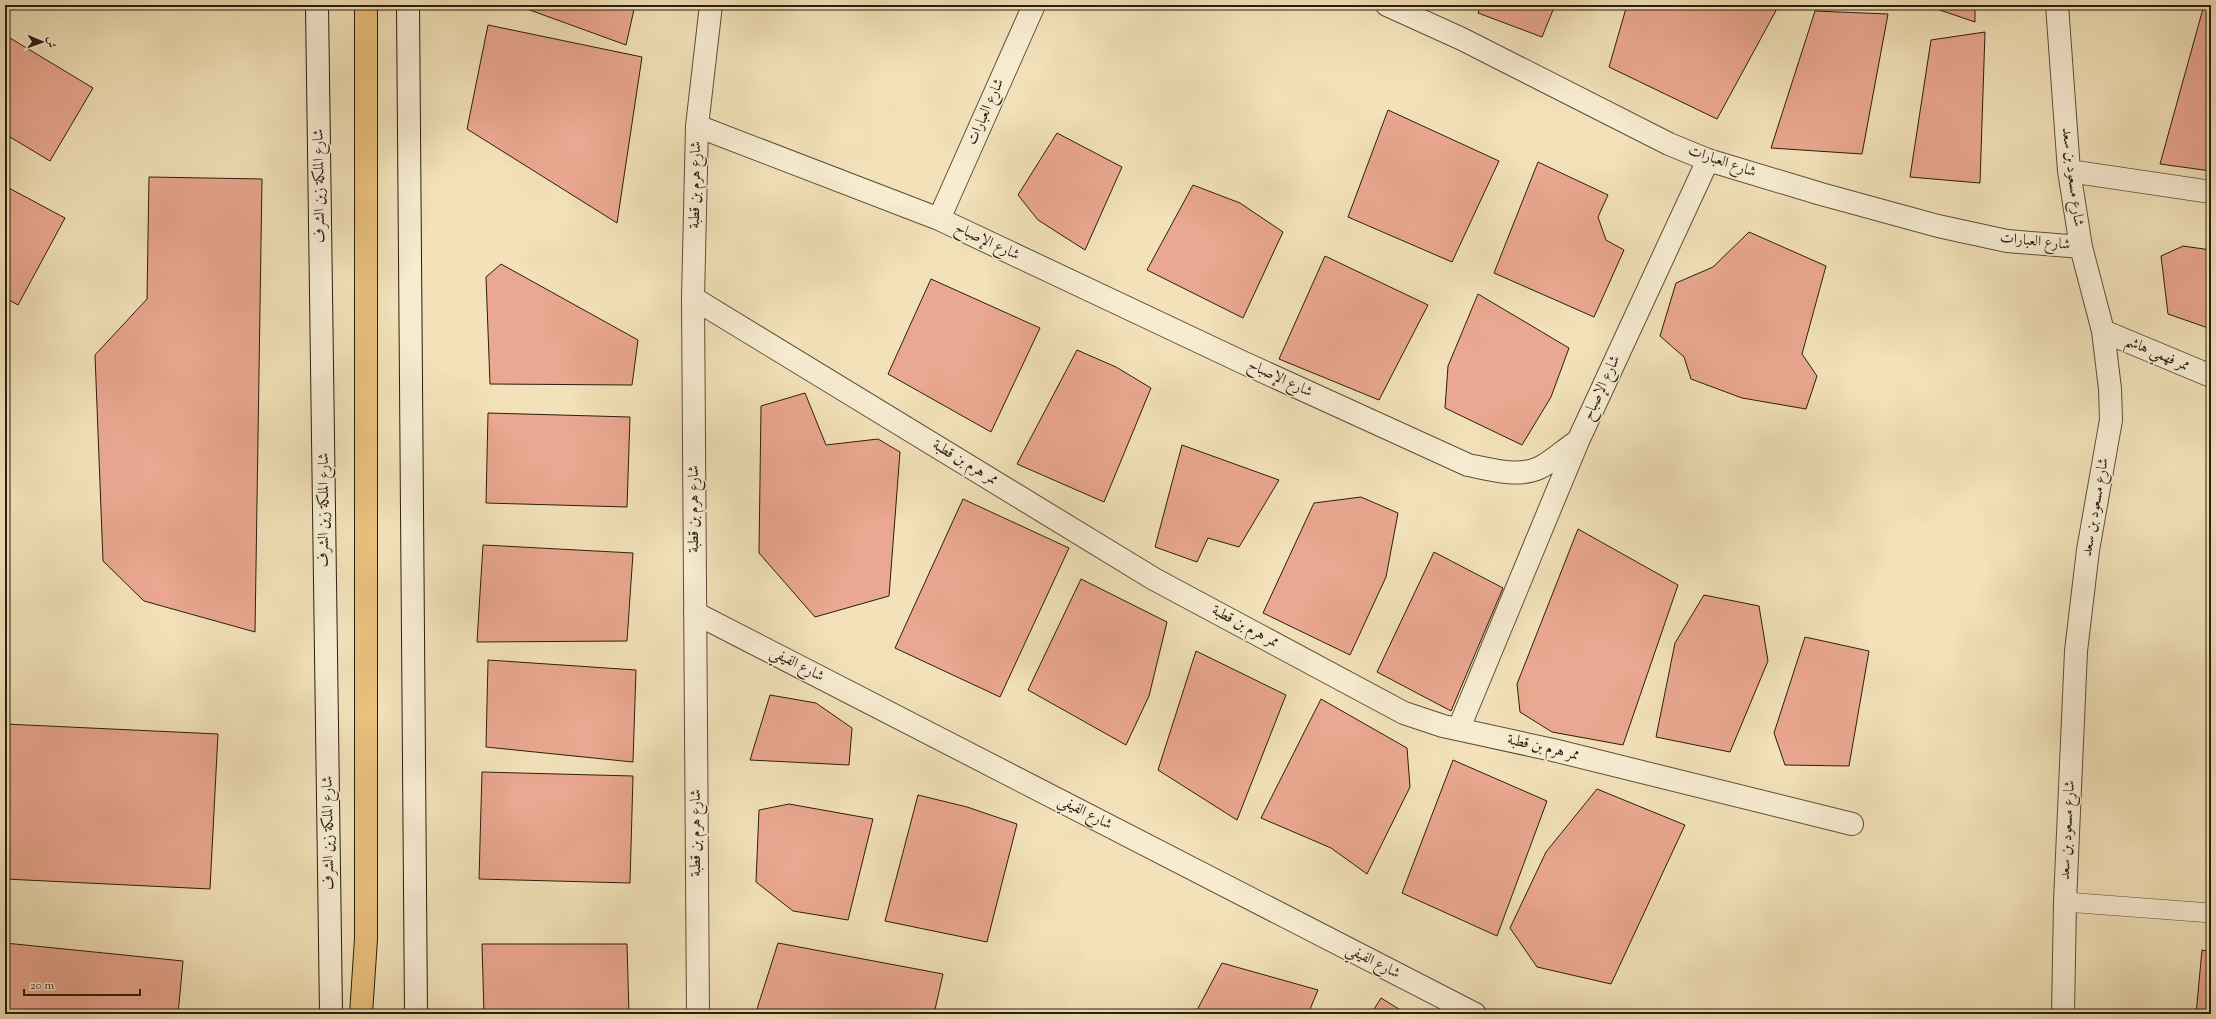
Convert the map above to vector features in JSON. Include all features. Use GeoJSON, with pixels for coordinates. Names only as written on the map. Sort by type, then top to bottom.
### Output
{"type":"FeatureCollection","features":[{"type":"Feature","properties":{"kind":"highway"},"geometry":{"type":"LineString","coordinates":[[361,1014],[366,939],[366,5]]}},
{"type":"Feature","properties":{"kind":"street","name":"شارع الملكة زين الشرف"},"geometry":{"type":"LineString","coordinates":[[317,5],[331,1014]]}},
{"type":"Feature","properties":{"kind":"street"},"geometry":{"type":"LineString","coordinates":[[408,5],[416,1014]]}},
{"type":"Feature","properties":{"kind":"street","name":"شارع هرم بن قطبة"},"geometry":{"type":"LineString","coordinates":[[698,1014],[693,298],[697,126],[711,5]]}},
{"type":"Feature","properties":{"kind":"street","name":"شارع العبارات"},"geometry":{"type":"LineString","coordinates":[[939,219],[1034,5]]}},
{"type":"Feature","properties":{"kind":"street","name":"شارع العبارات"},"geometry":{"type":"LineString","coordinates":[[1387,5],[1462,39],[1670,144],[1708,160],[1821,194],[1938,226],[2007,241],[2081,247]]}},
{"type":"Feature","properties":{"kind":"street","name":"شارع مسعود بن سعد"},"geometry":{"type":"LineString","coordinates":[[2057,5],[2069,171],[2081,247],[2103,331],[2110,389],[2111,420],[2088,550],[2076,651],[2065,902],[2063,1014]]}},
{"type":"Feature","properties":{"kind":"street","name":"شارع الإصباح"},"geometry":{"type":"LineString","coordinates":[[697,126],[939,219],[1250,366],[1468,465],[1500,472],[1524,471],[1539,468],[1578,441],[1708,160]]}},
{"type":"Feature","properties":{"kind":"street"},"geometry":{"type":"LineString","coordinates":[[2069,171],[2211,192]]}},
{"type":"Feature","properties":{"kind":"street","name":"ممر هرم بن قطبة"},"geometry":{"type":"LineString","coordinates":[[693,298],[1154,579],[1404,712],[1443,726],[1459,728],[1852,824]]}},
{"type":"Feature","properties":{"kind":"street","name":"ممر فهمي هاشم"},"geometry":{"type":"LineString","coordinates":[[2103,331],[2211,376]]}},
{"type":"Feature","properties":{"kind":"street"},"geometry":{"type":"LineString","coordinates":[[1459,728],[1578,441]]}},
{"type":"Feature","properties":{"kind":"street","name":"شارع الفيفي"},"geometry":{"type":"LineString","coordinates":[[695,613],[1475,1014]]}},
{"type":"Feature","properties":{"kind":"lane"},"geometry":{"type":"LineString","coordinates":[[2065,902],[2211,913]]}},
{"type":"Feature","properties":{"kind":"building"},"geometry":{"type":"Polygon","coordinates":[[[516,5],[635,5],[626,45],[516,5]]]}},
{"type":"Feature","properties":{"kind":"building"},"geometry":{"type":"Polygon","coordinates":[[[1481,5],[1555,5],[1542,37],[1478,13],[1481,5]]]}},
{"type":"Feature","properties":{"kind":"building"},"geometry":{"type":"Polygon","coordinates":[[[1627,5],[1779,5],[1717,119],[1609,67],[1627,5]]]}},
{"type":"Feature","properties":{"kind":"building"},"geometry":{"type":"Polygon","coordinates":[[[1925,5],[1975,5],[1975,22],[1925,5]]]}},
{"type":"Feature","properties":{"kind":"building"},"geometry":{"type":"Polygon","coordinates":[[[2204,5],[2211,5],[2211,171],[2160,164],[2204,5]]]}},
{"type":"Feature","properties":{"kind":"building"},"geometry":{"type":"Polygon","coordinates":[[[1815,11],[1888,14],[1862,154],[1771,148],[1815,11]]]}},
{"type":"Feature","properties":{"kind":"building"},"geometry":{"type":"Polygon","coordinates":[[[488,25],[642,57],[617,223],[467,129],[488,25]]]}},
{"type":"Feature","properties":{"kind":"building"},"geometry":{"type":"Polygon","coordinates":[[[1985,32],[1980,183],[1910,177],[1931,40],[1985,32]]]}},
{"type":"Feature","properties":{"kind":"building"},"geometry":{"type":"Polygon","coordinates":[[[5,35],[93,88],[50,161],[5,134],[5,35]]]}},
{"type":"Feature","properties":{"kind":"building"},"geometry":{"type":"Polygon","coordinates":[[[1388,110],[1499,161],[1452,262],[1348,217],[1388,110]]]}},
{"type":"Feature","properties":{"kind":"building"},"geometry":{"type":"Polygon","coordinates":[[[1057,133],[1122,167],[1085,250],[1038,220],[1018,195],[1057,133]]]}},
{"type":"Feature","properties":{"kind":"building"},"geometry":{"type":"Polygon","coordinates":[[[1538,162],[1608,195],[1598,217],[1606,240],[1624,250],[1594,317],[1494,273],[1538,162]]]}},
{"type":"Feature","properties":{"kind":"building"},"geometry":{"type":"Polygon","coordinates":[[[149,177],[262,179],[255,632],[144,601],[103,561],[95,355],[147,299],[149,177]]]}},
{"type":"Feature","properties":{"kind":"building"},"geometry":{"type":"Polygon","coordinates":[[[1193,185],[1240,203],[1283,232],[1243,318],[1147,270],[1193,185]]]}},
{"type":"Feature","properties":{"kind":"building"},"geometry":{"type":"Polygon","coordinates":[[[5,186],[65,218],[18,305],[5,298],[5,186]]]}},
{"type":"Feature","properties":{"kind":"building"},"geometry":{"type":"Polygon","coordinates":[[[1749,232],[1826,266],[1802,354],[1817,376],[1806,409],[1742,398],[1691,379],[1684,357],[1660,336],[1676,283],[1713,267],[1749,232]]]}},
{"type":"Feature","properties":{"kind":"building"},"geometry":{"type":"Polygon","coordinates":[[[2183,246],[2211,250],[2211,329],[2168,314],[2161,256],[2183,246]]]}},
{"type":"Feature","properties":{"kind":"building"},"geometry":{"type":"Polygon","coordinates":[[[1325,256],[1428,305],[1379,400],[1279,359],[1325,256]]]}},
{"type":"Feature","properties":{"kind":"building"},"geometry":{"type":"Polygon","coordinates":[[[501,264],[638,340],[632,385],[490,384],[486,277],[501,264]]]}},
{"type":"Feature","properties":{"kind":"building"},"geometry":{"type":"Polygon","coordinates":[[[931,279],[1040,328],[991,432],[888,374],[931,279]]]}},
{"type":"Feature","properties":{"kind":"building"},"geometry":{"type":"Polygon","coordinates":[[[1478,294],[1569,348],[1551,397],[1522,445],[1445,408],[1448,366],[1478,294]]]}},
{"type":"Feature","properties":{"kind":"building"},"geometry":{"type":"Polygon","coordinates":[[[1077,350],[1116,367],[1151,388],[1104,502],[1017,464],[1077,350]]]}},
{"type":"Feature","properties":{"kind":"building"},"geometry":{"type":"Polygon","coordinates":[[[805,393],[826,445],[878,439],[900,452],[889,596],[815,617],[759,553],[761,406],[805,393]]]}},
{"type":"Feature","properties":{"kind":"building"},"geometry":{"type":"Polygon","coordinates":[[[488,413],[630,417],[627,507],[486,503],[488,413]]]}},
{"type":"Feature","properties":{"kind":"building"},"geometry":{"type":"Polygon","coordinates":[[[1182,445],[1279,480],[1239,547],[1208,538],[1197,562],[1155,547],[1182,445]]]}},
{"type":"Feature","properties":{"kind":"building"},"geometry":{"type":"Polygon","coordinates":[[[1361,497],[1398,513],[1386,577],[1350,655],[1263,613],[1314,503],[1361,497]]]}},
{"type":"Feature","properties":{"kind":"building"},"geometry":{"type":"Polygon","coordinates":[[[963,499],[1069,548],[1000,697],[895,648],[963,499]]]}},
{"type":"Feature","properties":{"kind":"building"},"geometry":{"type":"Polygon","coordinates":[[[1578,529],[1678,585],[1623,745],[1552,732],[1520,712],[1517,684],[1578,529]]]}},
{"type":"Feature","properties":{"kind":"building"},"geometry":{"type":"Polygon","coordinates":[[[483,545],[633,553],[627,641],[477,642],[483,545]]]}},
{"type":"Feature","properties":{"kind":"building"},"geometry":{"type":"Polygon","coordinates":[[[1434,552],[1503,588],[1451,711],[1377,672],[1434,552]]]}},
{"type":"Feature","properties":{"kind":"building"},"geometry":{"type":"Polygon","coordinates":[[[1081,579],[1167,622],[1149,696],[1126,745],[1028,690],[1081,579]]]}},
{"type":"Feature","properties":{"kind":"building"},"geometry":{"type":"Polygon","coordinates":[[[1704,595],[1759,606],[1768,661],[1730,752],[1656,737],[1675,643],[1704,595]]]}},
{"type":"Feature","properties":{"kind":"building"},"geometry":{"type":"Polygon","coordinates":[[[1805,637],[1869,651],[1849,766],[1785,765],[1774,733],[1805,637]]]}},
{"type":"Feature","properties":{"kind":"building"},"geometry":{"type":"Polygon","coordinates":[[[1196,651],[1286,695],[1237,820],[1158,770],[1196,651]]]}},
{"type":"Feature","properties":{"kind":"building"},"geometry":{"type":"Polygon","coordinates":[[[488,660],[636,670],[633,762],[486,747],[488,660]]]}},
{"type":"Feature","properties":{"kind":"building"},"geometry":{"type":"Polygon","coordinates":[[[770,695],[816,703],[852,728],[849,765],[750,760],[770,695]]]}},
{"type":"Feature","properties":{"kind":"building"},"geometry":{"type":"Polygon","coordinates":[[[1321,699],[1407,748],[1410,787],[1367,874],[1331,848],[1261,818],[1321,699]]]}},
{"type":"Feature","properties":{"kind":"building"},"geometry":{"type":"Polygon","coordinates":[[[5,724],[218,734],[210,889],[5,879],[5,724]]]}},
{"type":"Feature","properties":{"kind":"building"},"geometry":{"type":"Polygon","coordinates":[[[1453,760],[1547,801],[1497,936],[1402,893],[1453,760]]]}},
{"type":"Feature","properties":{"kind":"building"},"geometry":{"type":"Polygon","coordinates":[[[482,772],[633,776],[630,883],[479,879],[482,772]]]}},
{"type":"Feature","properties":{"kind":"building"},"geometry":{"type":"Polygon","coordinates":[[[1597,789],[1685,825],[1611,984],[1537,967],[1510,928],[1546,852],[1597,789]]]}},
{"type":"Feature","properties":{"kind":"building"},"geometry":{"type":"Polygon","coordinates":[[[918,795],[967,807],[1017,824],[987,942],[885,921],[918,795]]]}},
{"type":"Feature","properties":{"kind":"building"},"geometry":{"type":"Polygon","coordinates":[[[789,804],[873,819],[848,920],[793,911],[756,882],[759,810],[789,804]]]}},
{"type":"Feature","properties":{"kind":"building"},"geometry":{"type":"Polygon","coordinates":[[[5,943],[183,961],[178,1014],[5,1014],[5,943]]]}},
{"type":"Feature","properties":{"kind":"building"},"geometry":{"type":"Polygon","coordinates":[[[778,943],[943,974],[934,1014],[779,1014],[757,1009],[778,943]]]}},
{"type":"Feature","properties":{"kind":"building"},"geometry":{"type":"Polygon","coordinates":[[[482,944],[627,944],[629,1014],[484,1014],[482,944]]]}},
{"type":"Feature","properties":{"kind":"building"},"geometry":{"type":"Polygon","coordinates":[[[2202,950],[2211,952],[2211,1014],[2196,1014],[2202,950]]]}},
{"type":"Feature","properties":{"kind":"building"},"geometry":{"type":"Polygon","coordinates":[[[1222,963],[1318,990],[1308,1014],[1195,1014],[1222,963]]]}},
{"type":"Feature","properties":{"kind":"building"},"geometry":{"type":"Polygon","coordinates":[[[1381,998],[1407,1014],[1371,1014],[1381,998]]]}}]}
